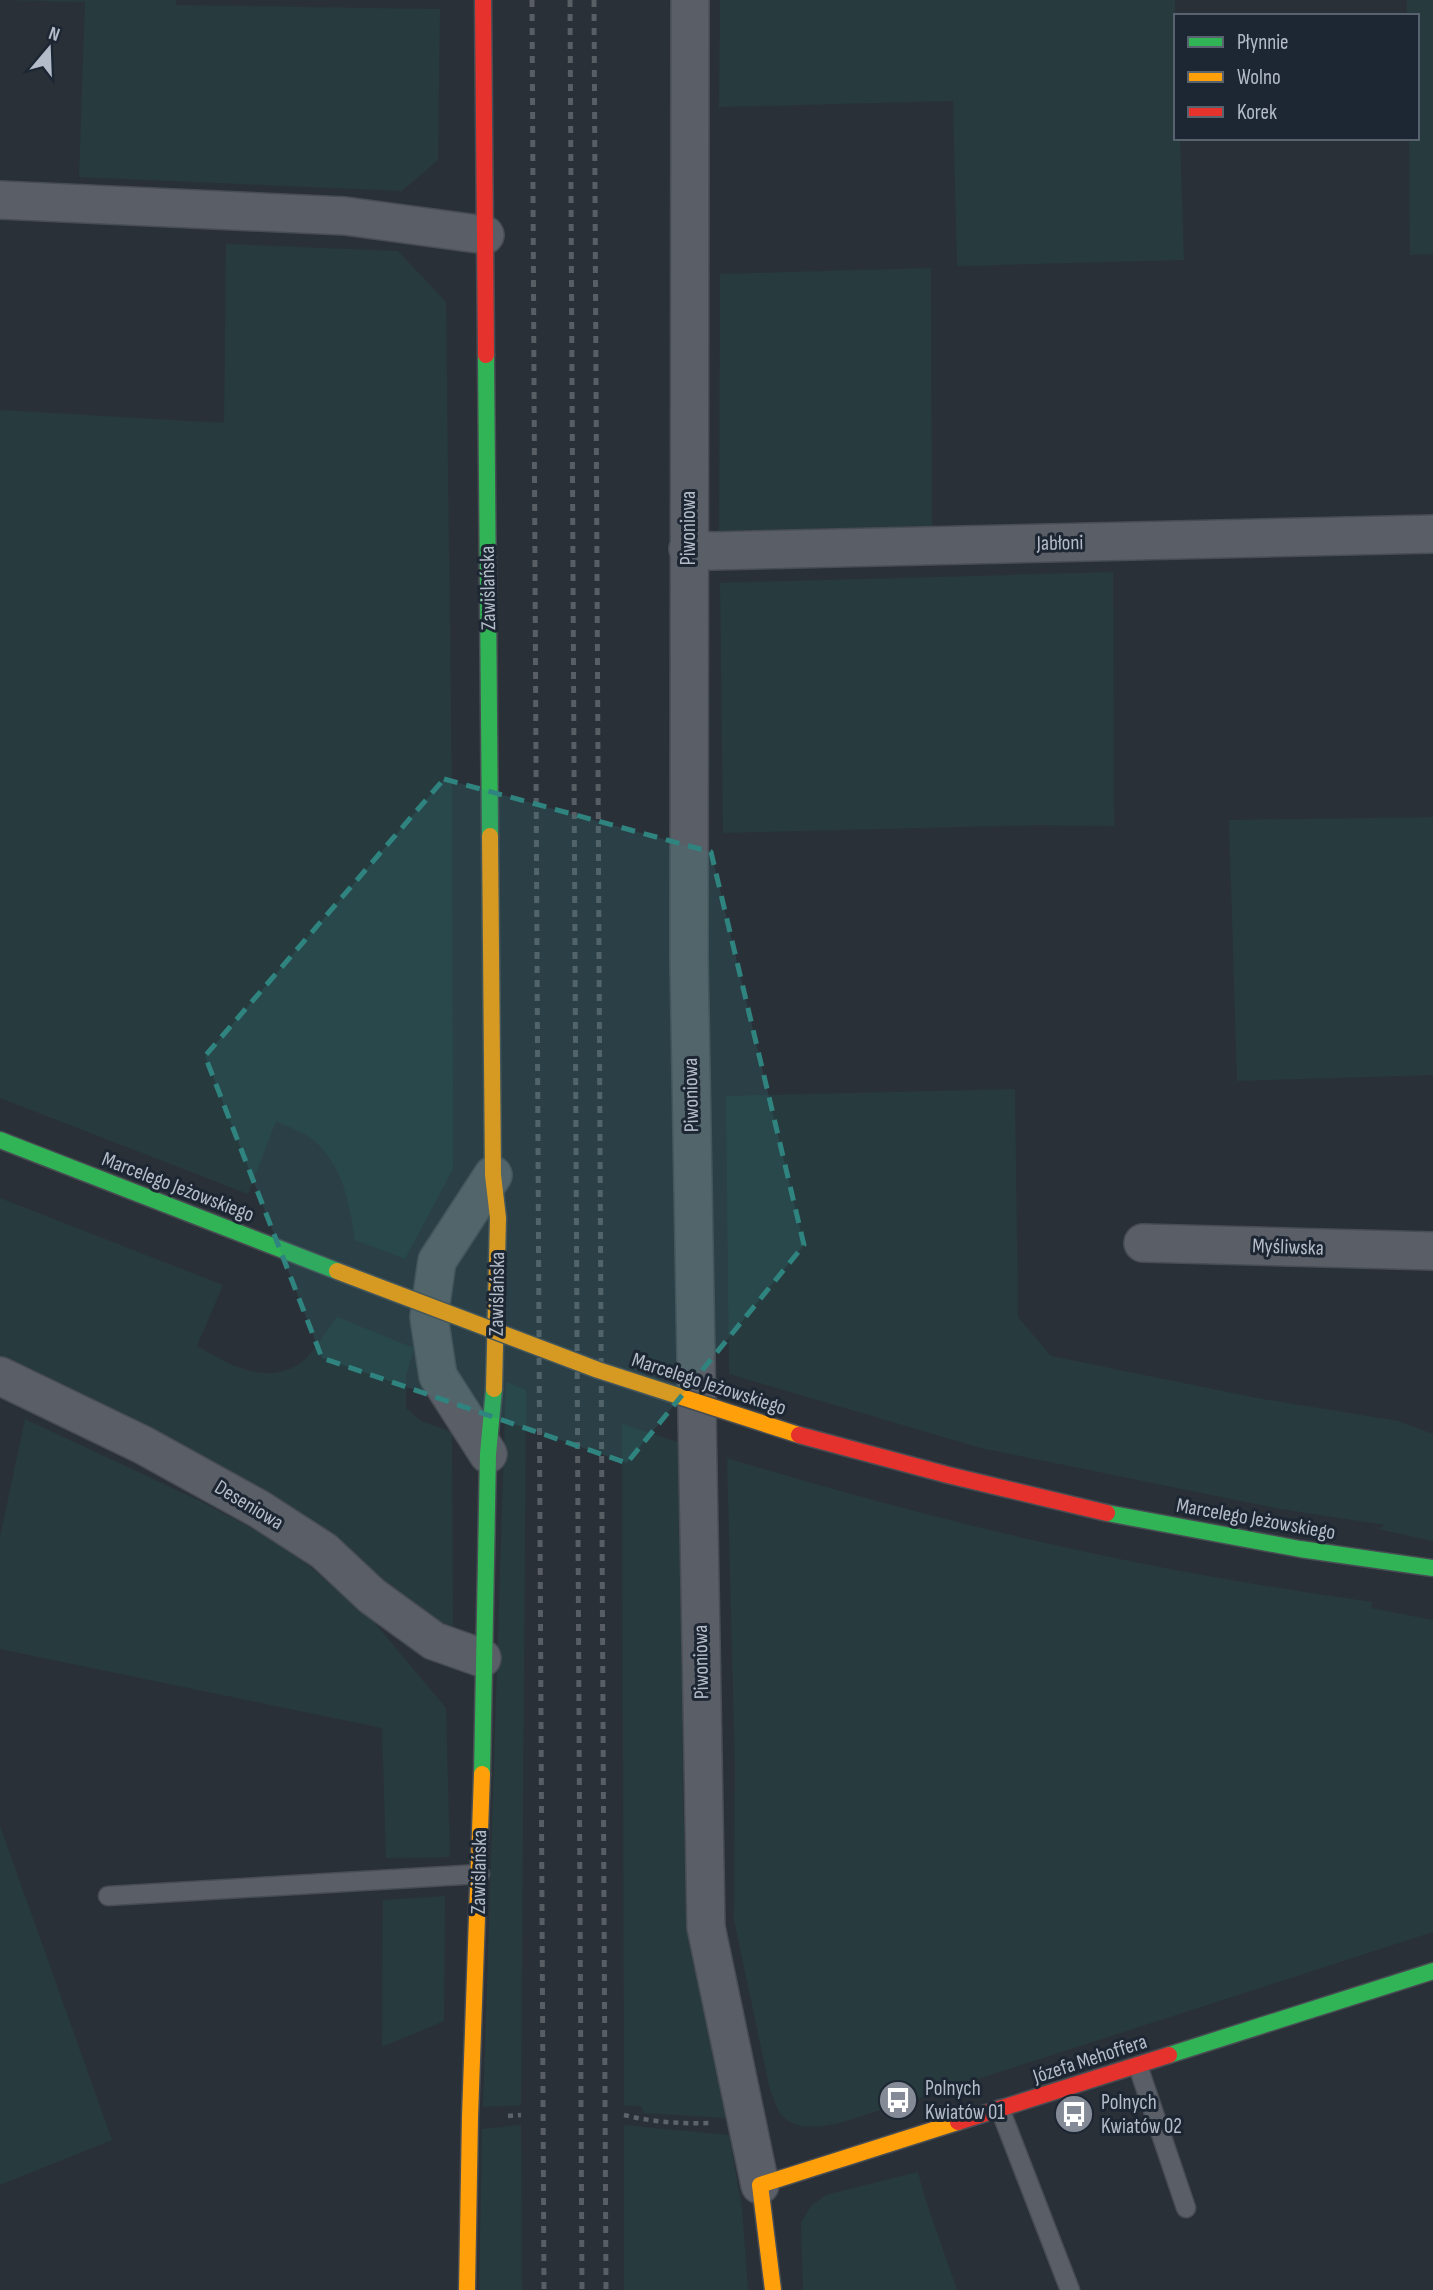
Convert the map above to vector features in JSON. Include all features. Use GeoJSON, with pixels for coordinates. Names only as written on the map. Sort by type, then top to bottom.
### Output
{"type":"FeatureCollection","features":[{"type":"Feature","properties":{"kind":"street","name":"Zawiślańska"},"geometry":{"type":"LineString","coordinates":[[467,2290],[470,2117],[480,1874],[482,1658],[488,1454],[494,1409],[498,1231],[493,1175],[483,0]]}},
{"type":"Feature","properties":{"kind":"street","name":"Piwoniowa"},"geometry":{"type":"LineString","coordinates":[[690,0],[689,959],[706,1927],[760,2185]]}},
{"type":"Feature","properties":{"kind":"street"},"geometry":{"type":"LineString","coordinates":[[0,200],[345,216],[485,235]]}},
{"type":"Feature","properties":{"kind":"street","name":"Jabłoni"},"geometry":{"type":"LineString","coordinates":[[688,549],[727,551],[1433,534]]}},
{"type":"Feature","properties":{"kind":"street","name":"Marcelego Jeżowskiego"},"geometry":{"type":"LineString","coordinates":[[0,1140],[545,1351],[744,1418],[926,1470],[1107,1513],[1300,1549],[1433,1568]]}},
{"type":"Feature","properties":{"kind":"street"},"geometry":{"type":"LineString","coordinates":[[488,1454],[438,1376],[429,1317],[437,1261],[493,1175]]}},
{"type":"Feature","properties":{"kind":"street","name":"Myśliwska"},"geometry":{"type":"LineString","coordinates":[[1143,1243],[1433,1251]]}},
{"type":"Feature","properties":{"kind":"street","name":"Deseniowa"},"geometry":{"type":"LineString","coordinates":[[0,1376],[143,1445],[259,1509],[324,1551],[372,1596],[434,1641],[482,1658]]}},
{"type":"Feature","properties":{"kind":"street","name":"Józefa Mehoffera"},"geometry":{"type":"LineString","coordinates":[[760,2185],[1433,1971]]}},
{"type":"Feature","properties":{"kind":"street"},"geometry":{"type":"LineString","coordinates":[[760,2185],[773,2290]]}},
{"type":"Feature","properties":{"kind":"lane"},"geometry":{"type":"LineString","coordinates":[[108,1896],[480,1874]]}},
{"type":"Feature","properties":{"kind":"lane"},"geometry":{"type":"LineString","coordinates":[[1138,2066],[1185,2208]]}},
{"type":"Feature","properties":{"kind":"lane"},"geometry":{"type":"LineString","coordinates":[[1000,2109],[1070,2290]]}},
{"type":"Feature","properties":{"kind":"path"},"geometry":{"type":"LineString","coordinates":[[624,2115],[642,2120],[686,2124],[747,2122]]}},
{"type":"Feature","properties":{"kind":"highlighted area"},"geometry":{"type":"Polygon","coordinates":[[[444,779],[711,852],[804,1245],[627,1463],[322,1358],[205,1056],[444,779]]]}},
{"type":"Feature","properties":{"kind":"green space"},"geometry":{"type":"Polygon","coordinates":[[[0,0],[176,0],[176,5],[440,9],[438,160],[402,191],[79,177],[85,2],[0,0]]]}},
{"type":"Feature","properties":{"kind":"green space"},"geometry":{"type":"Polygon","coordinates":[[[720,0],[1175,0],[1174,140],[1180,140],[1184,260],[957,266],[953,101],[719,107],[720,0]]]}},
{"type":"Feature","properties":{"kind":"green space"},"geometry":{"type":"Polygon","coordinates":[[[1407,0],[1433,0],[1433,254],[1410,255],[1409,140],[1419,140],[1419,14],[1407,14],[1407,0]]]}},
{"type":"Feature","properties":{"kind":"green space"},"geometry":{"type":"Polygon","coordinates":[[[226,244],[398,251],[446,302],[453,1169],[405,1259],[355,1240],[344,1187],[325,1151],[311,1138],[276,1121],[248,1194],[0,1098],[0,410],[224,423],[226,244]]]}},
{"type":"Feature","properties":{"kind":"green space"},"geometry":{"type":"Polygon","coordinates":[[[931,268],[932,528],[719,533],[720,274],[931,268]]]}},
{"type":"Feature","properties":{"kind":"green space"},"geometry":{"type":"Polygon","coordinates":[[[1113,572],[1114,826],[1037,825],[723,833],[720,583],[1113,572]]]}},
{"type":"Feature","properties":{"kind":"green space"},"geometry":{"type":"Polygon","coordinates":[[[1433,817],[1433,1075],[1237,1081],[1229,820],[1433,817]]]}},
{"type":"Feature","properties":{"kind":"green space"},"geometry":{"type":"Polygon","coordinates":[[[1015,1089],[1018,1317],[1051,1356],[1257,1398],[1398,1421],[1433,1434],[1433,1541],[1378,1529],[1385,1525],[1280,1509],[981,1448],[729,1374],[726,1096],[1015,1089]]]}},
{"type":"Feature","properties":{"kind":"green space"},"geometry":{"type":"Polygon","coordinates":[[[0,1198],[223,1285],[197,1346],[246,1370],[273,1373],[299,1364],[309,1355],[337,1317],[414,1348],[406,1375],[406,1408],[421,1421],[452,1432],[453,1631],[281,1506],[0,1362],[0,1198]]]}},
{"type":"Feature","properties":{"kind":"green space"},"geometry":{"type":"Polygon","coordinates":[[[506,1382],[526,1390],[521,2105],[483,2107],[506,1382]]]}},
{"type":"Feature","properties":{"kind":"green space"},"geometry":{"type":"Polygon","coordinates":[[[25,1419],[200,1501],[287,1547],[374,1622],[446,1708],[450,1857],[386,1858],[382,1728],[0,1649],[0,1537],[25,1419]]]}},
{"type":"Feature","properties":{"kind":"green space"},"geometry":{"type":"Polygon","coordinates":[[[622,1424],[681,1443],[683,1799],[687,1904],[726,2118],[644,2113],[641,2106],[624,2105],[622,1424]]]}},
{"type":"Feature","properties":{"kind":"green space"},"geometry":{"type":"Polygon","coordinates":[[[727,1458],[886,1504],[1046,1543],[1209,1576],[1372,1602],[1371,1608],[1433,1620],[1433,1932],[913,2100],[910,2090],[881,2099],[884,2109],[843,2122],[813,2127],[787,2120],[778,2110],[770,2090],[734,1920],[735,1768],[727,1458]]]}},
{"type":"Feature","properties":{"kind":"green space"},"geometry":{"type":"Polygon","coordinates":[[[0,1826],[112,2140],[0,2185],[0,1826]]]}},
{"type":"Feature","properties":{"kind":"green space"},"geometry":{"type":"Polygon","coordinates":[[[445,1896],[444,2021],[382,2047],[383,1900],[445,1896]]]}},
{"type":"Feature","properties":{"kind":"green space"},"geometry":{"type":"Polygon","coordinates":[[[521,2125],[522,2290],[479,2290],[482,2129],[521,2125]]]}},
{"type":"Feature","properties":{"kind":"green space"},"geometry":{"type":"Polygon","coordinates":[[[624,2125],[729,2135],[742,2208],[748,2290],[624,2290],[624,2125]]]}},
{"type":"Feature","properties":{"kind":"green space"},"geometry":{"type":"Polygon","coordinates":[[[918,2172],[957,2290],[803,2290],[801,2223],[811,2206],[826,2195],[918,2172]]]}},
{"type":"Feature","properties":{"kind":"railway"},"geometry":{"type":"LineString","coordinates":[[532,0],[544,2290]]}},
{"type":"Feature","properties":{"kind":"railway"},"geometry":{"type":"LineString","coordinates":[[570,0],[582,2290]]}},
{"type":"Feature","properties":{"kind":"railway"},"geometry":{"type":"LineString","coordinates":[[594,0],[606,2290]]}},
{"type":"Feature","properties":{"kind":"traffic: fast"},"geometry":{"type":"LineString","coordinates":[[486,355],[490,836]]}},
{"type":"Feature","properties":{"kind":"traffic: fast"},"geometry":{"type":"LineString","coordinates":[[0,1140],[337,1271]]}},
{"type":"Feature","properties":{"kind":"traffic: fast"},"geometry":{"type":"LineString","coordinates":[[482,1774],[488,1454],[494,1389]]}},
{"type":"Feature","properties":{"kind":"traffic: fast"},"geometry":{"type":"LineString","coordinates":[[1107,1513],[1300,1549],[1433,1568]]}},
{"type":"Feature","properties":{"kind":"traffic: fast"},"geometry":{"type":"LineString","coordinates":[[1169,2055],[1433,1971]]}},
{"type":"Feature","properties":{"kind":"traffic: slow"},"geometry":{"type":"LineString","coordinates":[[490,836],[493,1175],[498,1218],[494,1389]]}},
{"type":"Feature","properties":{"kind":"traffic: slow"},"geometry":{"type":"LineString","coordinates":[[337,1271],[598,1370],[799,1435]]}},
{"type":"Feature","properties":{"kind":"traffic: slow"},"geometry":{"type":"LineString","coordinates":[[467,2290],[482,1774]]}},
{"type":"Feature","properties":{"kind":"traffic: slow"},"geometry":{"type":"LineString","coordinates":[[773,2290],[760,2185],[958,2122]]}},
{"type":"Feature","properties":{"kind":"traffic: jam"},"geometry":{"type":"LineString","coordinates":[[483,0],[486,355]]}},
{"type":"Feature","properties":{"kind":"traffic: jam"},"geometry":{"type":"LineString","coordinates":[[799,1435],[948,1475],[1107,1513]]}},
{"type":"Feature","properties":{"kind":"traffic: jam"},"geometry":{"type":"LineString","coordinates":[[958,2122],[1169,2055]]}},
{"type":"Feature","properties":{"kind":"place","name":"Polnych Kwiatów 01"},"geometry":{"type":"Point","coordinates":[898,2100]}},
{"type":"Feature","properties":{"kind":"place","name":"Polnych Kwiatów 02"},"geometry":{"type":"Point","coordinates":[1074,2114]}}]}
